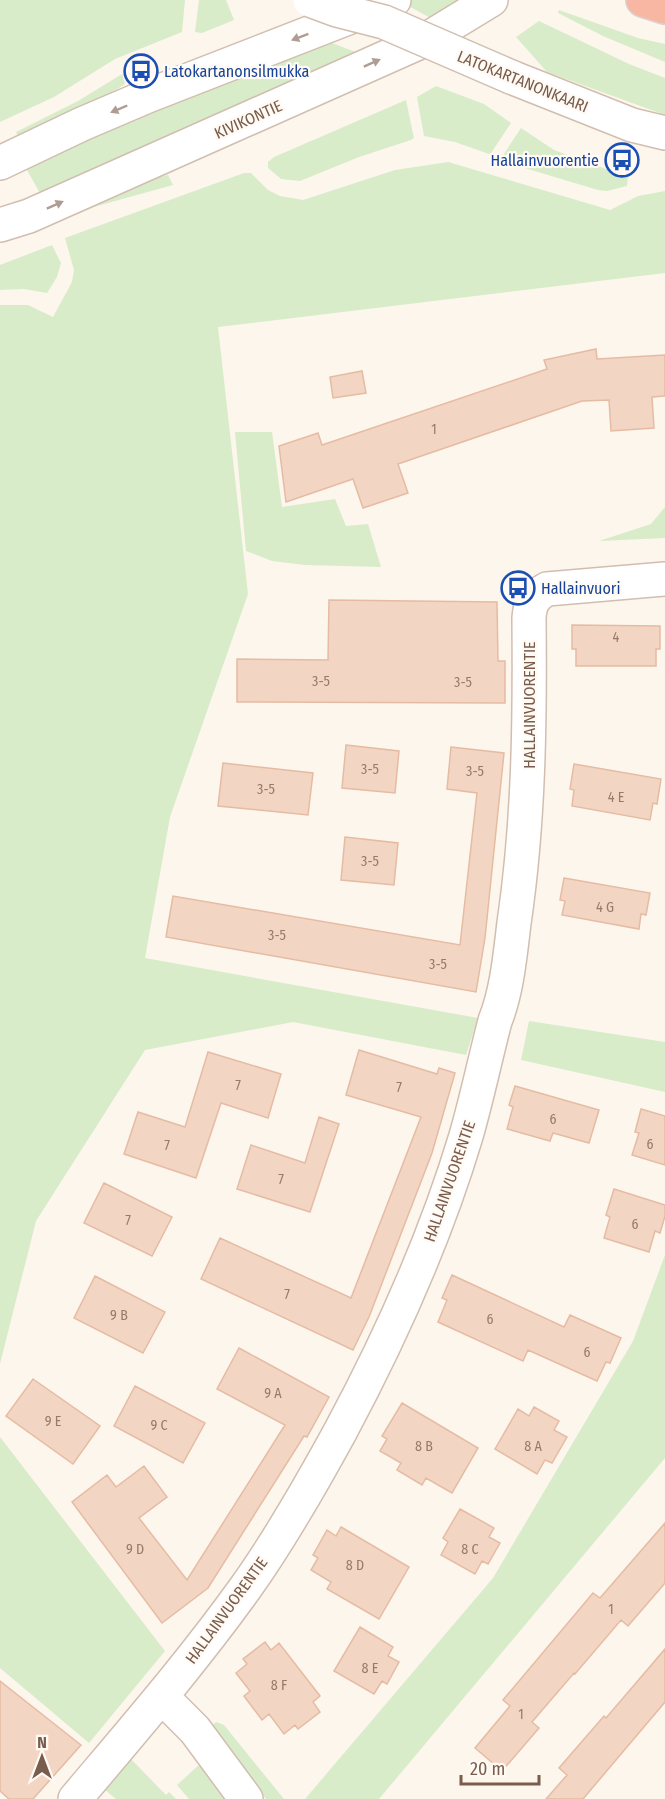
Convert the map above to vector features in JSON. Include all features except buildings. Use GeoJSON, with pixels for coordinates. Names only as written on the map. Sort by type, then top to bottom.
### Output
{"type":"FeatureCollection","features":[{"type":"Feature","properties":{"kind":"highway"},"geometry":{"type":"LineString","coordinates":[[643,0],[665,8]]}},
{"type":"Feature","properties":{"kind":"street","name":"LATOKARTANONKAARI"},"geometry":{"type":"LineString","coordinates":[[310,0],[337,10],[385,4],[511,77],[632,125],[665,134]]}},
{"type":"Feature","properties":{"kind":"street","name":"KIVIKONTIE"},"geometry":{"type":"LineString","coordinates":[[0,225],[29,216],[427,39],[491,0]]}},
{"type":"Feature","properties":{"kind":"street"},"geometry":{"type":"LineString","coordinates":[[0,163],[141,99],[385,4]]}},
{"type":"Feature","properties":{"kind":"street","name":"HALLAINVUORENTIE"},"geometry":{"type":"LineString","coordinates":[[75,1799],[162,1697],[247,1586],[323,1462],[388,1340],[414,1279],[456,1167],[495,1022],[501,1008],[518,897],[529,761],[529,618],[532,601],[547,589],[665,579]]}},
{"type":"Feature","properties":{"kind":"street"},"geometry":{"type":"LineString","coordinates":[[162,1697],[195,1730],[246,1799]]}},
{"type":"Feature","properties":{"kind":"green space"},"geometry":{"type":"Polygon","coordinates":[[[0,0],[185,0],[182,32],[115,59],[54,97],[0,122],[0,0]]]}},
{"type":"Feature","properties":{"kind":"green space"},"geometry":{"type":"Polygon","coordinates":[[[199,0],[226,0],[234,20],[202,33],[195,32],[199,0]]]}},
{"type":"Feature","properties":{"kind":"green space"},"geometry":{"type":"Polygon","coordinates":[[[408,0],[467,0],[436,21],[403,3],[408,0]]]}},
{"type":"Feature","properties":{"kind":"green space"},"geometry":{"type":"Polygon","coordinates":[[[559,10],[638,38],[665,44],[665,62],[603,36],[558,13],[559,10]]]}},
{"type":"Feature","properties":{"kind":"green space"},"geometry":{"type":"Polygon","coordinates":[[[539,21],[629,64],[665,78],[665,115],[547,72],[516,37],[539,21]]]}},
{"type":"Feature","properties":{"kind":"green space"},"geometry":{"type":"Polygon","coordinates":[[[327,41],[366,56],[41,195],[23,163],[327,41]]]}},
{"type":"Feature","properties":{"kind":"green space"},"geometry":{"type":"Polygon","coordinates":[[[122,74],[125,84],[83,111],[21,142],[16,132],[78,101],[122,74]]]}},
{"type":"Feature","properties":{"kind":"green space"},"geometry":{"type":"Polygon","coordinates":[[[436,86],[484,104],[511,123],[491,153],[455,142],[424,136],[417,97],[436,86]]]}},
{"type":"Feature","properties":{"kind":"green space"},"geometry":{"type":"Polygon","coordinates":[[[406,100],[414,138],[411,140],[359,157],[300,181],[281,179],[268,168],[268,162],[274,157],[406,100]]]}},
{"type":"Feature","properties":{"kind":"green space"},"geometry":{"type":"Polygon","coordinates":[[[521,128],[554,150],[628,177],[627,186],[607,191],[598,190],[505,162],[502,157],[521,128]]]}},
{"type":"Feature","properties":{"kind":"green space"},"geometry":{"type":"Polygon","coordinates":[[[448,162],[610,210],[638,196],[665,191],[665,273],[218,327],[248,594],[170,817],[145,958],[478,1018],[466,1055],[293,1022],[145,1050],[36,1221],[0,1364],[0,305],[28,305],[53,317],[72,282],[74,270],[65,238],[244,173],[251,173],[268,190],[280,196],[303,200],[395,170],[448,162]]]}},
{"type":"Feature","properties":{"kind":"green space"},"geometry":{"type":"Polygon","coordinates":[[[168,175],[173,185],[97,206],[57,222],[54,213],[107,190],[168,175]]]}},
{"type":"Feature","properties":{"kind":"green space"},"geometry":{"type":"Polygon","coordinates":[[[52,245],[61,263],[57,277],[47,293],[24,289],[0,290],[0,265],[52,245]]]}},
{"type":"Feature","properties":{"kind":"green space"},"geometry":{"type":"Polygon","coordinates":[[[235,432],[272,432],[282,507],[335,499],[346,526],[368,524],[381,567],[305,565],[272,561],[246,551],[235,432]]]}},
{"type":"Feature","properties":{"kind":"green space"},"geometry":{"type":"Polygon","coordinates":[[[665,507],[665,538],[599,541],[651,524],[665,507]]]}},
{"type":"Feature","properties":{"kind":"green space"},"geometry":{"type":"Polygon","coordinates":[[[529,1021],[665,1042],[665,1092],[521,1060],[529,1021]]]}},
{"type":"Feature","properties":{"kind":"green space"},"geometry":{"type":"Polygon","coordinates":[[[665,1255],[665,1458],[379,1799],[305,1799],[493,1578],[633,1341],[665,1255]]]}},
{"type":"Feature","properties":{"kind":"green space"},"geometry":{"type":"Polygon","coordinates":[[[0,1437],[165,1651],[89,1743],[0,1668],[0,1437]]]}},
{"type":"Feature","properties":{"kind":"green space"},"geometry":{"type":"Polygon","coordinates":[[[216,1722],[224,1725],[284,1799],[266,1799],[211,1726],[216,1722]]]}},
{"type":"Feature","properties":{"kind":"green space"},"geometry":{"type":"Polygon","coordinates":[[[129,1757],[166,1795],[169,1792],[176,1799],[116,1799],[105,1790],[129,1757]]]}},
{"type":"Feature","properties":{"kind":"green space"},"geometry":{"type":"Polygon","coordinates":[[[201,1763],[233,1799],[189,1799],[177,1785],[201,1763]]]}},
{"type":"Feature","properties":{"kind":"place","name":"Latokartanonsilmukka"},"geometry":{"type":"Point","coordinates":[141,71]}},
{"type":"Feature","properties":{"kind":"place","name":"Hallainvuorentie"},"geometry":{"type":"Point","coordinates":[622,160]}},
{"type":"Feature","properties":{"kind":"place","name":"Hallainvuori"},"geometry":{"type":"Point","coordinates":[518,588]}}]}
